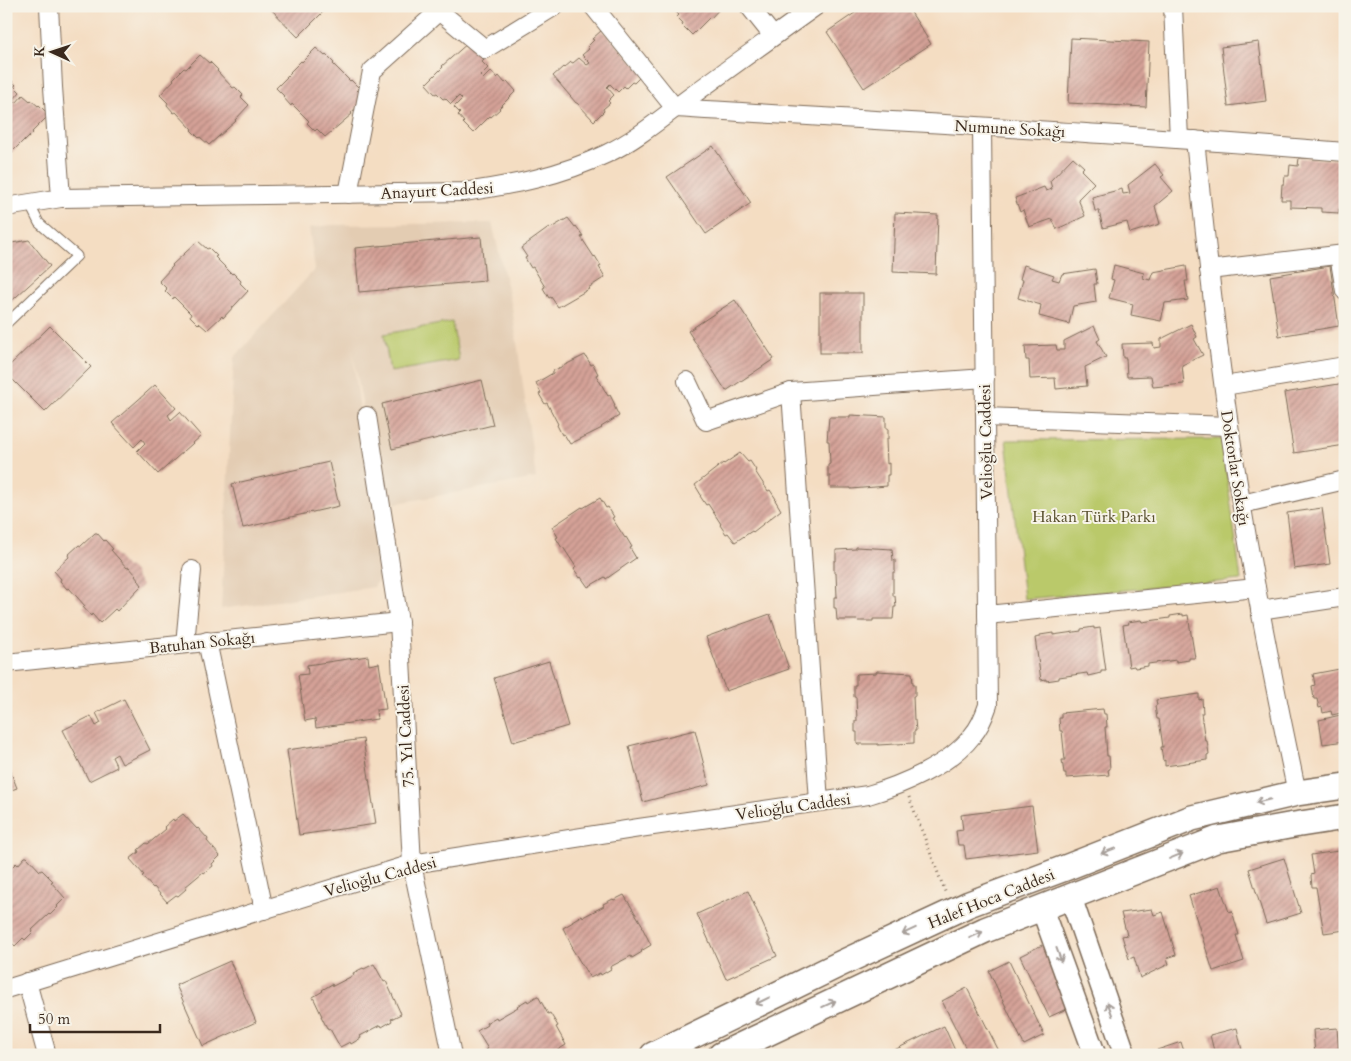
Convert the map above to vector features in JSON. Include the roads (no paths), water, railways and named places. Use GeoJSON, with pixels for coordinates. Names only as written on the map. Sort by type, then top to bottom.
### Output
{"type":"FeatureCollection","features":[{"type":"Feature","properties":{"kind":"main road","name":"Halef Hoca Caddesi"},"geometry":{"type":"LineString","coordinates":[[653,1055],[842,963],[969,904],[1192,818],[1297,793],[1345,786]]}},
{"type":"Feature","properties":{"kind":"main road","name":"Halef Hoca Caddesi"},"geometry":{"type":"LineString","coordinates":[[722,1055],[986,930],[1218,839],[1345,818]]}},
{"type":"Feature","properties":{"kind":"street"},"geometry":{"type":"LineString","coordinates":[[49,6],[61,198]]}},
{"type":"Feature","properties":{"kind":"street"},"geometry":{"type":"LineString","coordinates":[[348,194],[372,70],[439,11],[486,49],[555,6]]}},
{"type":"Feature","properties":{"kind":"street"},"geometry":{"type":"LineString","coordinates":[[593,6],[675,108]]}},
{"type":"Feature","properties":{"kind":"street"},"geometry":{"type":"LineString","coordinates":[[749,6],[773,36]]}},
{"type":"Feature","properties":{"kind":"street","name":"Anayurt Caddesi"},"geometry":{"type":"LineString","coordinates":[[6,208],[61,198],[464,192],[532,181],[606,154],[628,143],[816,6]]}},
{"type":"Feature","properties":{"kind":"street","name":"Doktorlar Sokağı"},"geometry":{"type":"LineString","coordinates":[[1172,6],[1187,139],[1209,270],[1229,426],[1260,610],[1297,793]]}},
{"type":"Feature","properties":{"kind":"street","name":"Numune Sokağı"},"geometry":{"type":"LineString","coordinates":[[675,108],[1187,139],[1345,152]]}},
{"type":"Feature","properties":{"kind":"street","name":"Velioğlu Caddesi"},"geometry":{"type":"LineString","coordinates":[[6,989],[412,864],[868,795],[903,783],[958,751],[972,736],[988,706],[982,127]]}},
{"type":"Feature","properties":{"kind":"street"},"geometry":{"type":"LineString","coordinates":[[1209,270],[1342,255],[1345,291]]}},
{"type":"Feature","properties":{"kind":"street"},"geometry":{"type":"LineString","coordinates":[[1224,386],[1345,366]]}},
{"type":"Feature","properties":{"kind":"street"},"geometry":{"type":"LineString","coordinates":[[688,381],[706,420],[791,392],[985,378]]}},
{"type":"Feature","properties":{"kind":"street"},"geometry":{"type":"LineString","coordinates":[[791,392],[818,802]]}},
{"type":"Feature","properties":{"kind":"street","name":"75. Yıl Caddesi"},"geometry":{"type":"LineString","coordinates":[[367,416],[399,622],[412,864],[452,1055]]}},
{"type":"Feature","properties":{"kind":"street"},"geometry":{"type":"LineString","coordinates":[[985,417],[1229,426]]}},
{"type":"Feature","properties":{"kind":"street"},"geometry":{"type":"LineString","coordinates":[[1242,504],[1345,480]]}},
{"type":"Feature","properties":{"kind":"street"},"geometry":{"type":"LineString","coordinates":[[186,644],[192,570]]}},
{"type":"Feature","properties":{"kind":"street"},"geometry":{"type":"LineString","coordinates":[[987,615],[1256,588]]}},
{"type":"Feature","properties":{"kind":"street"},"geometry":{"type":"LineString","coordinates":[[1260,610],[1345,597]]}},
{"type":"Feature","properties":{"kind":"street","name":"Batuhan Sokağı"},"geometry":{"type":"LineString","coordinates":[[6,663],[399,622]]}},
{"type":"Feature","properties":{"kind":"street"},"geometry":{"type":"LineString","coordinates":[[207,641],[264,910]]}},
{"type":"Feature","properties":{"kind":"street"},"geometry":{"type":"LineString","coordinates":[[1071,898],[1125,1055]]}},
{"type":"Feature","properties":{"kind":"street"},"geometry":{"type":"LineString","coordinates":[[1042,909],[1095,1055]]}},
{"type":"Feature","properties":{"kind":"street"},"geometry":{"type":"LineString","coordinates":[[27,982],[47,1055]]}},
{"type":"Feature","properties":{"kind":"lane"},"geometry":{"type":"LineString","coordinates":[[6,324],[77,256],[39,223],[33,211],[33,203]]}},
{"type":"Feature","properties":{"kind":"park label","name":"Hakan Türk Parkı"},"geometry":{"type":"Point","coordinates":[1094,516]}}]}
